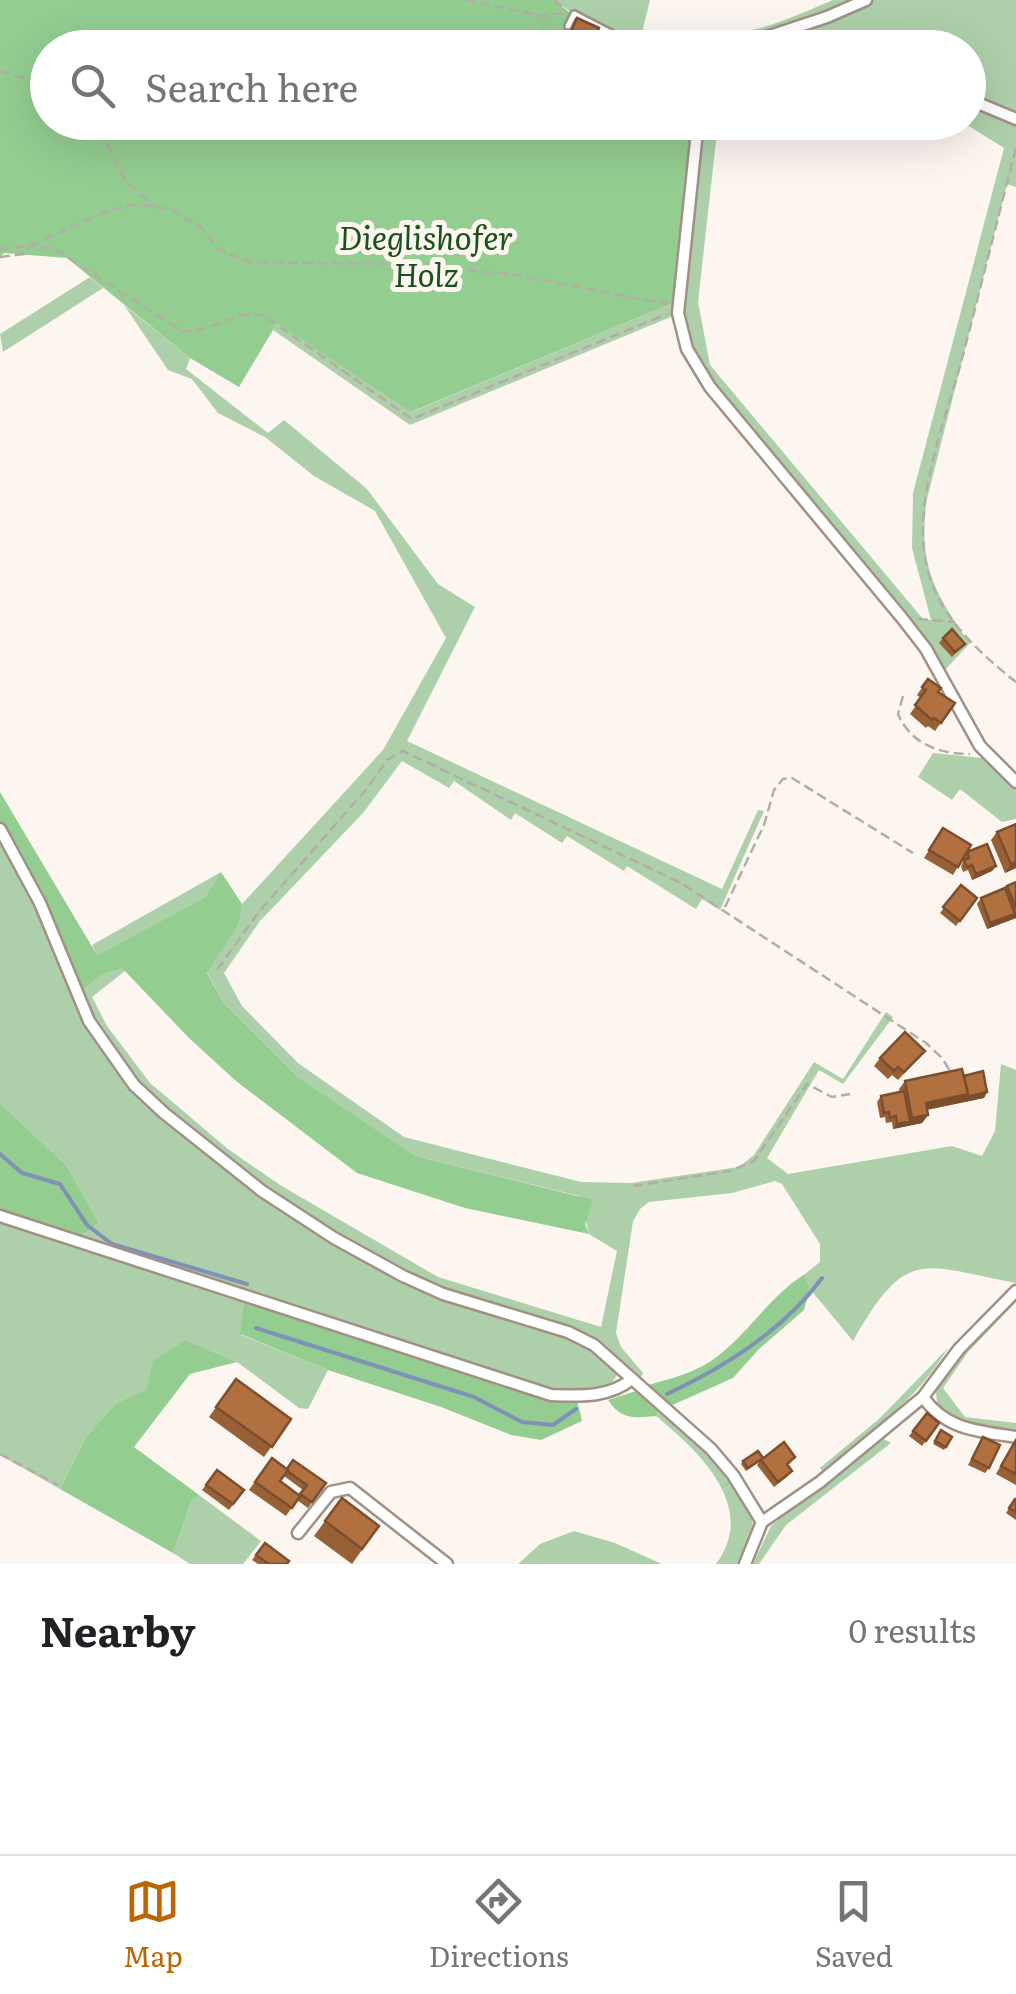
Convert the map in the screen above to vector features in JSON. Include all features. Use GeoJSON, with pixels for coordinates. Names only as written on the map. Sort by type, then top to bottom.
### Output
{"type":"FeatureCollection","features":[{"type":"Feature","properties":{"kind":"street"},"geometry":{"type":"LineString","coordinates":[[788,30],[866,0]]}},
{"type":"Feature","properties":{"kind":"street"},"geometry":{"type":"LineString","coordinates":[[986,106],[1016,119]]}},
{"type":"Feature","properties":{"kind":"street"},"geometry":{"type":"LineString","coordinates":[[696,140],[679,310],[688,349],[710,387],[926,649],[980,746],[1016,782]]}},
{"type":"Feature","properties":{"kind":"street"},"geometry":{"type":"LineString","coordinates":[[0,829],[40,902],[76,993],[98,1036],[134,1084],[187,1133],[262,1191],[364,1255],[443,1294],[568,1332],[608,1355],[710,1449],[762,1522]]}},
{"type":"Feature","properties":{"kind":"street"},"geometry":{"type":"LineString","coordinates":[[0,1216],[551,1395],[606,1393],[618,1390],[632,1379]]}},
{"type":"Feature","properties":{"kind":"street"},"geometry":{"type":"LineString","coordinates":[[746,1564],[762,1522],[820,1482],[922,1397],[958,1349],[1016,1291]]}},
{"type":"Feature","properties":{"kind":"street"},"geometry":{"type":"LineString","coordinates":[[922,1397],[940,1418],[957,1427],[1016,1437]]}},
{"type":"Feature","properties":{"kind":"street"},"geometry":{"type":"LineString","coordinates":[[298,1534],[331,1492],[350,1488],[447,1564]]}},
{"type":"Feature","properties":{"kind":"lane"},"geometry":{"type":"LineString","coordinates":[[568,26],[574,14],[605,30]]}},
{"type":"Feature","properties":{"kind":"path"},"geometry":{"type":"LineString","coordinates":[[465,0],[544,16],[569,12],[554,0]]}},
{"type":"Feature","properties":{"kind":"path"},"geometry":{"type":"LineString","coordinates":[[0,71],[30,80]]}},
{"type":"Feature","properties":{"kind":"path"},"geometry":{"type":"LineString","coordinates":[[103,140],[126,182],[156,207]]}},
{"type":"Feature","properties":{"kind":"path"},"geometry":{"type":"LineString","coordinates":[[1016,148],[931,475],[924,524],[926,567],[954,622],[970,643],[1016,682]]}},
{"type":"Feature","properties":{"kind":"path"},"geometry":{"type":"LineString","coordinates":[[0,258],[24,254],[30,246],[107,211],[137,204],[172,210],[201,227],[219,250],[249,262],[389,264],[510,274],[679,310]]}},
{"type":"Feature","properties":{"kind":"path"},"geometry":{"type":"LineString","coordinates":[[0,249],[53,248],[182,331],[195,332],[248,312],[263,315],[412,418],[679,310]]}},
{"type":"Feature","properties":{"kind":"path"},"geometry":{"type":"LineString","coordinates":[[902,618],[954,622]]}},
{"type":"Feature","properties":{"kind":"path"},"geometry":{"type":"LineString","coordinates":[[903,696],[898,714],[903,726],[928,747],[975,754],[980,746]]}},
{"type":"Feature","properties":{"kind":"path"},"geometry":{"type":"LineString","coordinates":[[217,970],[258,912],[369,786],[387,760],[403,751],[680,883],[725,909],[912,1032],[942,1058],[950,1071]]}},
{"type":"Feature","properties":{"kind":"path"},"geometry":{"type":"LineString","coordinates":[[725,909],[764,825],[774,790],[783,778],[792,778],[914,853]]}},
{"type":"Feature","properties":{"kind":"path"},"geometry":{"type":"LineString","coordinates":[[633,1186],[730,1172],[754,1161],[808,1084],[832,1097],[850,1094]]}},
{"type":"Feature","properties":{"kind":"path"},"geometry":{"type":"LineString","coordinates":[[0,1454],[58,1486]]}},
{"type":"Feature","properties":{"kind":"green space","name":"Dieglishofer Holz"},"geometry":{"type":"Polygon","coordinates":[[[0,0],[554,0],[606,30],[30,30],[30,140],[693,140],[684,247],[673,303],[411,412],[277,323],[239,387],[190,358],[67,258],[4,253],[0,257],[0,0]]]}},
{"type":"Feature","properties":{"kind":"green space"},"geometry":{"type":"Polygon","coordinates":[[[554,0],[650,0],[643,30],[602,30],[554,0]]]}},
{"type":"Feature","properties":{"kind":"green space"},"geometry":{"type":"Polygon","coordinates":[[[833,0],[858,0],[772,30],[751,30],[833,0]]]}},
{"type":"Feature","properties":{"kind":"green space"},"geometry":{"type":"Polygon","coordinates":[[[874,0],[1016,0],[1016,115],[986,102],[986,30],[795,30],[874,0]]]}},
{"type":"Feature","properties":{"kind":"green space"},"geometry":{"type":"Polygon","coordinates":[[[986,109],[1016,122],[1016,187],[1007,184],[927,499],[925,541],[931,576],[946,608],[970,643],[943,672],[708,380],[691,348],[683,312],[699,140],[716,140],[698,302],[710,365],[923,619],[931,620],[912,548],[913,493],[1004,148],[986,137],[986,109]]]}},
{"type":"Feature","properties":{"kind":"green space"},"geometry":{"type":"Polygon","coordinates":[[[90,277],[103,288],[3,352],[0,334],[90,277]]]}},
{"type":"Feature","properties":{"kind":"green space"},"geometry":{"type":"Polygon","coordinates":[[[673,303],[673,316],[410,425],[273,330],[277,322],[412,412],[673,303]]]}},
{"type":"Feature","properties":{"kind":"green space"},"geometry":{"type":"Polygon","coordinates":[[[124,305],[190,358],[186,369],[268,433],[284,420],[367,489],[438,584],[475,607],[407,741],[722,889],[758,810],[764,811],[720,910],[702,899],[696,909],[627,866],[624,871],[567,836],[562,843],[515,813],[511,820],[454,781],[449,788],[402,761],[363,813],[260,921],[224,973],[242,1006],[298,1063],[404,1137],[581,1182],[631,1183],[739,1167],[754,1155],[814,1062],[843,1079],[886,1012],[893,1017],[843,1084],[819,1070],[767,1158],[788,1174],[952,1146],[982,1156],[995,1131],[1001,1064],[1016,1070],[1016,1283],[937,1268],[919,1270],[903,1276],[888,1289],[853,1341],[810,1289],[805,1274],[820,1262],[820,1244],[782,1184],[775,1181],[732,1193],[649,1202],[633,1221],[616,1333],[621,1347],[643,1373],[641,1378],[602,1344],[573,1327],[450,1292],[323,1228],[232,1166],[155,1101],[114,1052],[80,993],[101,975],[122,967],[125,971],[92,997],[107,1026],[150,1083],[228,1149],[280,1185],[438,1277],[601,1327],[617,1251],[589,1234],[579,1196],[416,1156],[298,1077],[223,1002],[207,972],[239,924],[242,904],[383,750],[446,638],[375,511],[314,476],[265,437],[218,413],[192,379],[168,370],[124,305]]]}},
{"type":"Feature","properties":{"kind":"green space"},"geometry":{"type":"Polygon","coordinates":[[[933,753],[982,758],[1016,790],[1016,819],[1002,822],[960,789],[952,800],[918,777],[933,753]]]}},
{"type":"Feature","properties":{"kind":"green space"},"geometry":{"type":"Polygon","coordinates":[[[0,792],[97,955],[205,897],[221,872],[242,904],[239,924],[207,973],[223,1002],[298,1077],[416,1156],[593,1200],[585,1224],[589,1234],[465,1208],[357,1173],[236,1081],[122,968],[101,975],[80,993],[0,824],[0,792]]]}},
{"type":"Feature","properties":{"kind":"green space"},"geometry":{"type":"Polygon","coordinates":[[[0,836],[45,923],[87,1029],[125,1082],[152,1109],[213,1161],[335,1245],[426,1292],[560,1333],[584,1346],[606,1361],[617,1375],[609,1387],[550,1389],[81,1236],[99,1223],[67,1166],[0,1103],[0,836]]]}},
{"type":"Feature","properties":{"kind":"green space"},"geometry":{"type":"Polygon","coordinates":[[[221,872],[205,897],[97,955],[92,945],[221,872]]]}},
{"type":"Feature","properties":{"kind":"green space"},"geometry":{"type":"Polygon","coordinates":[[[0,1103],[67,1166],[99,1223],[81,1236],[0,1210],[0,1103]]]}},
{"type":"Feature","properties":{"kind":"green space"},"geometry":{"type":"Polygon","coordinates":[[[0,1220],[244,1301],[241,1335],[328,1370],[308,1409],[299,1408],[237,1362],[186,1340],[147,1389],[116,1403],[86,1437],[60,1489],[0,1455],[0,1220]]]}},
{"type":"Feature","properties":{"kind":"green space"},"geometry":{"type":"Polygon","coordinates":[[[805,1274],[810,1289],[804,1310],[733,1378],[670,1406],[645,1386],[710,1362],[805,1274]]]}},
{"type":"Feature","properties":{"kind":"green space"},"geometry":{"type":"Polygon","coordinates":[[[1016,1296],[1016,1302],[968,1352],[943,1388],[965,1417],[1016,1423],[1016,1433],[959,1422],[938,1407],[935,1389],[962,1350],[1016,1296]]]}},
{"type":"Feature","properties":{"kind":"green space"},"geometry":{"type":"Polygon","coordinates":[[[244,1301],[555,1399],[577,1400],[582,1421],[541,1440],[511,1435],[328,1370],[240,1334],[244,1301]]]}},
{"type":"Feature","properties":{"kind":"green space"},"geometry":{"type":"Polygon","coordinates":[[[186,1340],[237,1362],[190,1374],[134,1447],[199,1495],[191,1502],[173,1553],[60,1489],[86,1437],[116,1403],[147,1389],[153,1361],[186,1340]]]}},
{"type":"Feature","properties":{"kind":"green space"},"geometry":{"type":"Polygon","coordinates":[[[948,1348],[907,1400],[823,1472],[820,1468],[880,1418],[948,1348]]]}},
{"type":"Feature","properties":{"kind":"green space"},"geometry":{"type":"Polygon","coordinates":[[[639,1390],[659,1409],[656,1416],[629,1416],[608,1400],[639,1390]]]}},
{"type":"Feature","properties":{"kind":"green space"},"geometry":{"type":"Polygon","coordinates":[[[659,1409],[716,1463],[742,1497],[753,1527],[739,1564],[716,1564],[727,1542],[731,1521],[727,1501],[705,1463],[656,1416],[659,1409]]]}},
{"type":"Feature","properties":{"kind":"green space"},"geometry":{"type":"Polygon","coordinates":[[[880,1437],[891,1443],[786,1525],[759,1564],[753,1564],[771,1526],[880,1437]]]}},
{"type":"Feature","properties":{"kind":"green space"},"geometry":{"type":"Polygon","coordinates":[[[199,1495],[261,1541],[243,1564],[190,1564],[173,1553],[191,1502],[199,1495]]]}},
{"type":"Feature","properties":{"kind":"green space"},"geometry":{"type":"Polygon","coordinates":[[[574,1531],[615,1543],[662,1564],[518,1564],[540,1544],[574,1531]]]}},
{"type":"Feature","properties":{"kind":"building"},"geometry":{"type":"Polygon","coordinates":[[[577,18],[599,28],[598,30],[572,30],[577,18]]]}},
{"type":"Feature","properties":{"kind":"building"},"geometry":{"type":"Polygon","coordinates":[[[952,629],[965,644],[955,652],[943,638],[952,629]]]}},
{"type":"Feature","properties":{"kind":"building"},"geometry":{"type":"Polygon","coordinates":[[[928,679],[941,688],[938,692],[955,703],[941,723],[915,705],[926,690],[922,687],[928,679]]]}},
{"type":"Feature","properties":{"kind":"building"},"geometry":{"type":"Polygon","coordinates":[[[1016,824],[1016,862],[1011,864],[997,832],[1016,824]]]}},
{"type":"Feature","properties":{"kind":"building"},"geometry":{"type":"Polygon","coordinates":[[[943,828],[971,845],[958,867],[929,850],[943,828]]]}},
{"type":"Feature","properties":{"kind":"building"},"geometry":{"type":"Polygon","coordinates":[[[987,844],[996,866],[976,874],[964,860],[969,858],[967,852],[987,844]]]}},
{"type":"Feature","properties":{"kind":"building"},"geometry":{"type":"Polygon","coordinates":[[[1016,882],[1016,908],[1007,886],[1016,882]]]}},
{"type":"Feature","properties":{"kind":"building"},"geometry":{"type":"Polygon","coordinates":[[[961,885],[977,898],[960,921],[943,907],[961,885]]]}},
{"type":"Feature","properties":{"kind":"building"},"geometry":{"type":"Polygon","coordinates":[[[1005,888],[1015,914],[990,923],[981,898],[1005,888]]]}},
{"type":"Feature","properties":{"kind":"building"},"geometry":{"type":"Polygon","coordinates":[[[905,1032],[925,1051],[904,1072],[898,1067],[894,1071],[880,1058],[905,1032]]]}},
{"type":"Feature","properties":{"kind":"building"},"geometry":{"type":"Polygon","coordinates":[[[962,1069],[968,1094],[926,1103],[928,1115],[912,1118],[905,1081],[962,1069]]]}},
{"type":"Feature","properties":{"kind":"building"},"geometry":{"type":"Polygon","coordinates":[[[983,1071],[987,1092],[966,1097],[964,1076],[983,1071]]]}},
{"type":"Feature","properties":{"kind":"building"},"geometry":{"type":"Polygon","coordinates":[[[904,1091],[910,1121],[897,1124],[896,1116],[890,1118],[889,1112],[884,1113],[881,1096],[904,1091]]]}},
{"type":"Feature","properties":{"kind":"building"},"geometry":{"type":"Polygon","coordinates":[[[236,1379],[291,1419],[272,1447],[216,1407],[236,1379]]]}},
{"type":"Feature","properties":{"kind":"building"},"geometry":{"type":"Polygon","coordinates":[[[927,1413],[939,1423],[926,1441],[913,1431],[927,1413]]]}},
{"type":"Feature","properties":{"kind":"building"},"geometry":{"type":"Polygon","coordinates":[[[941,1430],[952,1437],[946,1447],[935,1441],[941,1430]]]}},
{"type":"Feature","properties":{"kind":"building"},"geometry":{"type":"Polygon","coordinates":[[[983,1437],[1000,1445],[989,1468],[972,1459],[983,1437]]]}},
{"type":"Feature","properties":{"kind":"building"},"geometry":{"type":"Polygon","coordinates":[[[1016,1440],[1016,1474],[1001,1466],[1016,1440]]]}},
{"type":"Feature","properties":{"kind":"building"},"geometry":{"type":"Polygon","coordinates":[[[784,1442],[795,1457],[787,1464],[792,1471],[778,1482],[761,1460],[784,1442]]]}},
{"type":"Feature","properties":{"kind":"building"},"geometry":{"type":"Polygon","coordinates":[[[758,1451],[763,1458],[748,1468],[743,1461],[758,1451]]]}},
{"type":"Feature","properties":{"kind":"building"},"geometry":{"type":"Polygon","coordinates":[[[272,1458],[288,1470],[280,1481],[300,1496],[292,1508],[255,1482],[272,1458]]]}},
{"type":"Feature","properties":{"kind":"building"},"geometry":{"type":"Polygon","coordinates":[[[293,1460],[326,1483],[312,1502],[300,1494],[307,1485],[287,1471],[293,1460]]]}},
{"type":"Feature","properties":{"kind":"building"},"geometry":{"type":"Polygon","coordinates":[[[217,1470],[244,1490],[233,1504],[206,1485],[217,1470]]]}},
{"type":"Feature","properties":{"kind":"building"},"geometry":{"type":"Polygon","coordinates":[[[342,1498],[379,1526],[362,1549],[325,1521],[342,1498]]]}},
{"type":"Feature","properties":{"kind":"building"},"geometry":{"type":"Polygon","coordinates":[[[265,1543],[289,1561],[287,1564],[269,1564],[256,1555],[265,1543]]]}},
{"type":"Feature","properties":{"kind":"waterway"},"geometry":{"type":"LineString","coordinates":[[0,1154],[22,1173],[60,1184],[87,1225],[112,1244],[247,1284]]}},
{"type":"Feature","properties":{"kind":"waterway"},"geometry":{"type":"LineString","coordinates":[[667,1394],[752,1346],[789,1315],[822,1278]]}},
{"type":"Feature","properties":{"kind":"waterway"},"geometry":{"type":"LineString","coordinates":[[256,1328],[474,1397],[522,1422],[553,1425],[576,1409]]}}]}
